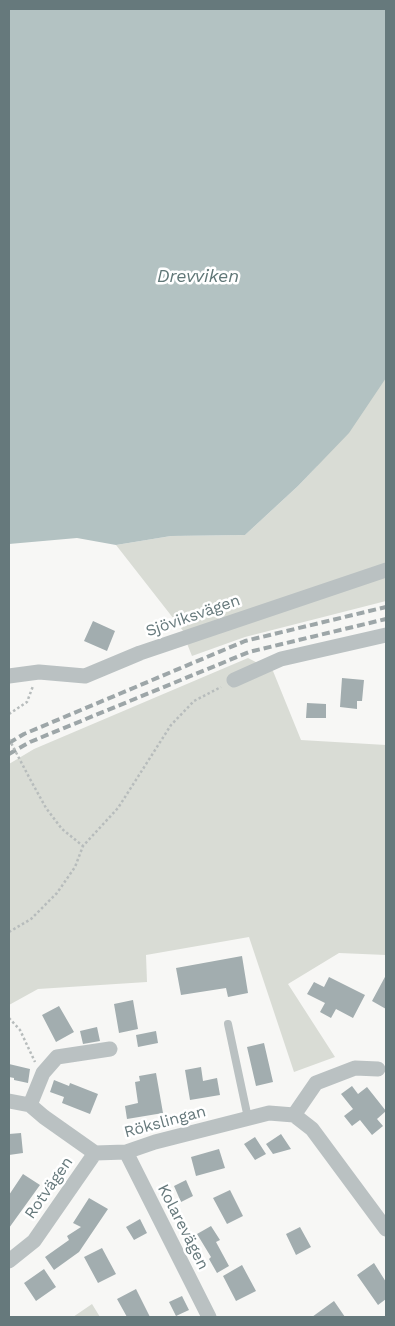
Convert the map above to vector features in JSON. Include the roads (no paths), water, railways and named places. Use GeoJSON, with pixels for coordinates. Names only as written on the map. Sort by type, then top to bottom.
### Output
{"type":"FeatureCollection","features":[{"type":"Feature","properties":{"kind":"street","name":"Sjöviksvägen"},"geometry":{"type":"LineString","coordinates":[[9,676],[39,672],[85,676],[140,653],[386,570]]}},
{"type":"Feature","properties":{"kind":"street"},"geometry":{"type":"LineString","coordinates":[[234,680],[281,659],[386,635]]}},
{"type":"Feature","properties":{"kind":"street"},"geometry":{"type":"LineString","coordinates":[[30,1106],[43,1073],[57,1057],[110,1049]]}},
{"type":"Feature","properties":{"kind":"street"},"geometry":{"type":"LineString","coordinates":[[378,1069],[355,1068],[316,1083],[294,1115],[312,1129],[386,1228]]}},
{"type":"Feature","properties":{"kind":"street"},"geometry":{"type":"LineString","coordinates":[[9,1101],[30,1106],[95,1153]]}},
{"type":"Feature","properties":{"kind":"street","name":"Rökslingan"},"geometry":{"type":"LineString","coordinates":[[95,1153],[126,1152],[155,1142],[269,1113],[294,1115]]}},
{"type":"Feature","properties":{"kind":"street","name":"Kolarevägen"},"geometry":{"type":"LineString","coordinates":[[126,1152],[209,1317]]}},
{"type":"Feature","properties":{"kind":"street","name":"Rotvägen"},"geometry":{"type":"LineString","coordinates":[[9,1261],[34,1241],[95,1153]]}},
{"type":"Feature","properties":{"kind":"lane"},"geometry":{"type":"LineString","coordinates":[[228,1024],[248,1118]]}},
{"type":"Feature","properties":{"kind":"water","name":"Drevviken"},"geometry":{"type":"Polygon","coordinates":[[[9,9],[386,9],[386,378],[349,433],[298,486],[245,535],[171,536],[116,545],[77,538],[9,544],[9,9]]]}},
{"type":"Feature","properties":{"kind":"railway"},"geometry":{"type":"LineString","coordinates":[[9,743],[24,734],[245,641],[386,607]]}},
{"type":"Feature","properties":{"kind":"railway"},"geometry":{"type":"LineString","coordinates":[[9,754],[30,742],[249,652],[386,619]]}}]}
